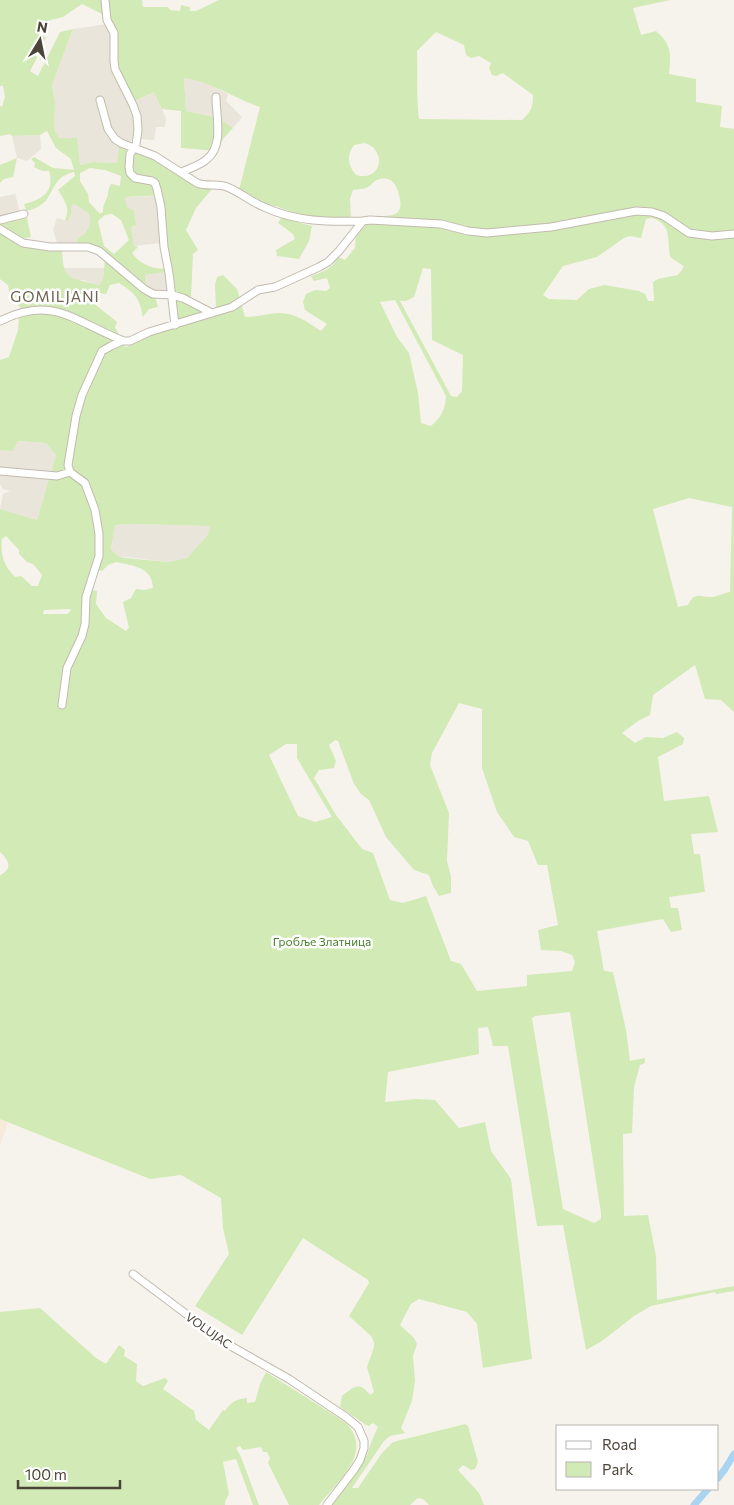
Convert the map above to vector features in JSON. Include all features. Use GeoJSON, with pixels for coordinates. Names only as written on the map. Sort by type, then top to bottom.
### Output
{"type":"FeatureCollection","features":[{"type":"Feature","properties":{"kind":"street"},"geometry":{"type":"LineString","coordinates":[[106,0],[107,20],[114,32],[115,69],[134,105],[137,116],[138,130],[134,147],[130,154],[130,173],[135,178],[152,181],[157,189],[176,326]]}},
{"type":"Feature","properties":{"kind":"street"},"geometry":{"type":"LineString","coordinates":[[182,172],[208,159],[213,152],[218,140],[216,97]]}},
{"type":"Feature","properties":{"kind":"street"},"geometry":{"type":"LineString","coordinates":[[100,100],[102,113],[111,134],[121,143],[155,156],[203,185],[227,187],[265,208],[297,217],[329,222],[370,220],[441,224],[468,231],[487,233],[551,227],[636,211],[652,212],[664,216],[689,233],[712,236],[734,234]]}},
{"type":"Feature","properties":{"kind":"street"},"geometry":{"type":"LineString","coordinates":[[0,220],[24,214]]}},
{"type":"Feature","properties":{"kind":"street"},"geometry":{"type":"LineString","coordinates":[[0,321],[24,312],[46,309],[60,312],[124,341],[130,341],[149,332],[176,326],[232,307],[258,290],[275,287],[328,262],[363,221]]}},
{"type":"Feature","properties":{"kind":"street"},"geometry":{"type":"LineString","coordinates":[[0,229],[23,243],[50,247],[88,247],[99,251],[144,289],[153,294],[172,295],[183,298],[212,313]]}},
{"type":"Feature","properties":{"kind":"street"},"geometry":{"type":"LineString","coordinates":[[62,705],[67,668],[82,636],[85,624],[86,597],[99,556],[100,534],[95,510],[85,483],[70,472],[68,465],[76,416],[82,395],[102,351],[124,341]]}},
{"type":"Feature","properties":{"kind":"street"},"geometry":{"type":"LineString","coordinates":[[0,470],[57,476],[70,472]]}},
{"type":"Feature","properties":{"kind":"street","name":"VOLUJAC"},"geometry":{"type":"LineString","coordinates":[[133,1274],[222,1341],[289,1379],[358,1427],[362,1434],[364,1448],[360,1460],[327,1505]]}},
{"type":"Feature","properties":{"kind":"shaded area"},"geometry":{"type":"Polygon","coordinates":[[[108,24],[134,118],[134,136],[131,141],[123,141],[119,147],[117,163],[93,162],[80,165],[77,138],[59,138],[54,129],[55,102],[52,85],[73,29],[108,24]]]}},
{"type":"Feature","properties":{"kind":"shaded area"},"geometry":{"type":"Polygon","coordinates":[[[184,78],[203,82],[228,94],[226,101],[242,117],[233,128],[219,118],[186,111],[184,78]]]}},
{"type":"Feature","properties":{"kind":"shaded area"},"geometry":{"type":"Polygon","coordinates":[[[154,92],[166,118],[165,127],[156,127],[154,140],[139,139],[134,101],[154,92]]]}},
{"type":"Feature","properties":{"kind":"shaded area"},"geometry":{"type":"Polygon","coordinates":[[[40,135],[41,149],[27,161],[17,158],[12,136],[40,135]]]}},
{"type":"Feature","properties":{"kind":"shaded area"},"geometry":{"type":"Polygon","coordinates":[[[15,194],[20,212],[0,217],[0,197],[15,194]]]}},
{"type":"Feature","properties":{"kind":"shaded area"},"geometry":{"type":"Polygon","coordinates":[[[156,196],[161,243],[134,246],[125,197],[156,196]]]}},
{"type":"Feature","properties":{"kind":"shaded area"},"geometry":{"type":"Polygon","coordinates":[[[75,204],[89,214],[90,227],[77,240],[79,244],[58,246],[53,230],[57,218],[68,221],[71,214],[71,206],[75,204]]]}},
{"type":"Feature","properties":{"kind":"shaded area"},"geometry":{"type":"Polygon","coordinates":[[[63,268],[104,268],[103,279],[99,285],[83,280],[74,280],[67,276],[63,268]]]}},
{"type":"Feature","properties":{"kind":"shaded area"},"geometry":{"type":"Polygon","coordinates":[[[167,272],[169,291],[155,293],[146,289],[145,275],[167,272]]]}},
{"type":"Feature","properties":{"kind":"shaded area"},"geometry":{"type":"Polygon","coordinates":[[[18,441],[46,443],[56,455],[37,520],[0,509],[3,494],[10,491],[3,489],[0,484],[0,450],[13,450],[18,441]]]}},
{"type":"Feature","properties":{"kind":"shaded area"},"geometry":{"type":"Polygon","coordinates":[[[115,525],[210,526],[209,535],[187,558],[169,562],[118,556],[111,549],[115,525]]]}},
{"type":"Feature","properties":{"kind":"shaded area"},"geometry":{"type":"Polygon","coordinates":[[[0,1119],[8,1123],[0,1145],[0,1119]]]}},
{"type":"Feature","properties":{"kind":"green space"},"geometry":{"type":"Polygon","coordinates":[[[0,0],[102,0],[104,15],[82,4],[63,17],[43,22],[38,32],[46,38],[35,53],[37,58],[30,71],[38,76],[60,32],[73,29],[52,85],[55,102],[54,129],[59,138],[77,138],[80,165],[93,162],[117,163],[119,147],[157,161],[212,189],[196,208],[186,230],[198,250],[193,254],[191,297],[174,293],[166,247],[163,195],[125,197],[127,207],[134,211],[136,225],[131,227],[134,246],[138,247],[132,253],[143,263],[156,268],[166,268],[167,272],[145,275],[146,289],[117,263],[79,244],[77,240],[86,232],[90,223],[89,214],[75,204],[71,206],[71,214],[68,221],[65,220],[67,208],[58,190],[75,176],[74,172],[60,179],[43,204],[26,211],[24,204],[46,194],[50,184],[49,171],[42,171],[34,167],[35,163],[31,159],[34,157],[53,168],[74,170],[71,159],[56,148],[47,131],[40,135],[12,136],[10,134],[0,136],[0,106],[2,107],[5,97],[3,86],[0,86],[0,0]],[[90,168],[80,173],[80,181],[88,194],[89,202],[100,214],[103,212],[103,206],[111,184],[120,186],[121,176],[105,170],[90,168]],[[112,214],[105,215],[98,221],[104,246],[114,254],[129,240],[121,220],[112,214]]]}},
{"type":"Feature","properties":{"kind":"green space","name":"Гробље Златница"},"geometry":{"type":"Polygon","coordinates":[[[109,0],[142,0],[143,7],[168,7],[170,10],[180,11],[181,5],[190,7],[190,11],[196,11],[219,0],[670,0],[633,8],[641,35],[656,31],[661,36],[668,45],[669,74],[696,79],[696,102],[722,106],[720,127],[734,129],[734,712],[721,700],[705,699],[695,665],[653,695],[650,715],[622,733],[635,743],[646,737],[663,738],[677,732],[684,738],[683,744],[658,757],[664,801],[709,796],[718,832],[691,834],[694,854],[700,854],[705,892],[669,897],[671,908],[678,908],[682,930],[671,932],[663,919],[597,931],[604,971],[613,972],[626,1030],[630,1061],[645,1058],[645,1063],[640,1065],[634,1087],[632,1133],[623,1134],[624,1216],[648,1215],[656,1256],[657,1300],[734,1286],[734,1291],[716,1294],[715,1292],[651,1306],[634,1316],[602,1341],[586,1350],[563,1225],[537,1226],[508,1046],[493,1046],[488,1027],[478,1028],[479,1054],[388,1072],[385,1102],[416,1099],[435,1100],[459,1128],[485,1122],[491,1151],[511,1179],[532,1359],[483,1368],[477,1324],[467,1312],[419,1299],[411,1304],[400,1325],[414,1338],[417,1344],[413,1356],[415,1381],[412,1401],[401,1428],[405,1433],[390,1436],[384,1441],[352,1488],[358,1488],[382,1453],[393,1442],[465,1424],[468,1426],[478,1462],[475,1469],[471,1470],[463,1465],[458,1470],[479,1493],[484,1505],[429,1505],[423,1499],[418,1498],[410,1505],[331,1505],[367,1455],[378,1427],[373,1423],[369,1426],[366,1425],[340,1407],[342,1396],[357,1386],[363,1388],[370,1395],[374,1392],[367,1367],[374,1342],[371,1336],[349,1316],[369,1283],[368,1280],[303,1238],[242,1335],[195,1306],[229,1254],[223,1228],[221,1198],[181,1175],[150,1179],[0,1119],[0,875],[7,870],[8,864],[6,858],[0,852],[0,509],[37,520],[56,455],[46,443],[18,441],[13,451],[0,450],[0,360],[9,357],[18,330],[19,317],[50,313],[49,307],[22,309],[10,298],[8,285],[0,279],[0,233],[62,250],[64,268],[67,273],[71,277],[82,281],[99,285],[103,279],[105,259],[155,297],[158,307],[149,309],[143,317],[136,297],[119,283],[110,285],[106,294],[98,293],[92,302],[117,322],[115,327],[119,335],[115,342],[127,347],[148,335],[179,327],[175,299],[182,300],[204,312],[216,308],[215,285],[217,277],[223,275],[237,289],[245,317],[277,313],[289,314],[306,321],[321,331],[327,324],[305,310],[303,302],[306,294],[315,290],[326,291],[330,288],[327,278],[314,281],[311,276],[330,267],[338,257],[345,260],[355,248],[356,233],[366,223],[380,216],[397,213],[400,206],[396,186],[387,179],[377,180],[366,188],[353,190],[350,199],[351,219],[300,215],[276,206],[264,205],[239,190],[260,107],[204,83],[184,78],[186,111],[219,118],[233,128],[223,139],[218,151],[181,148],[181,111],[162,109],[154,92],[134,101],[119,70],[117,62],[117,31],[111,20],[109,0]],[[436,32],[417,51],[419,119],[522,120],[532,106],[533,95],[503,73],[496,76],[492,75],[489,68],[491,63],[479,56],[471,58],[466,55],[464,45],[436,32]],[[364,143],[354,145],[349,156],[350,164],[356,175],[365,176],[372,174],[379,164],[379,157],[376,151],[364,143]],[[652,218],[646,219],[641,238],[630,236],[624,238],[597,257],[563,266],[543,295],[549,299],[577,300],[589,289],[604,285],[639,291],[645,294],[648,301],[654,301],[653,282],[658,279],[678,275],[684,267],[670,256],[666,228],[658,221],[652,218]],[[423,268],[414,297],[406,301],[400,301],[451,396],[457,397],[462,391],[463,355],[432,340],[431,269],[423,268]],[[395,300],[380,302],[397,337],[409,353],[418,393],[421,423],[431,426],[442,412],[446,396],[395,300]],[[689,498],[653,509],[678,607],[688,605],[696,596],[713,597],[730,592],[732,507],[689,498]],[[115,525],[111,549],[118,556],[169,562],[187,558],[208,535],[210,527],[115,525]],[[6,536],[2,539],[2,555],[11,573],[15,577],[21,576],[32,586],[38,586],[42,575],[33,564],[27,562],[19,554],[19,550],[6,536]],[[116,562],[108,565],[102,571],[98,570],[92,590],[97,591],[96,604],[106,618],[126,631],[129,628],[123,602],[131,598],[136,589],[153,588],[152,581],[149,575],[140,568],[116,562]],[[71,609],[44,610],[43,614],[68,614],[71,609]],[[459,703],[432,753],[430,765],[449,813],[447,861],[451,877],[451,893],[439,896],[429,875],[414,870],[386,837],[369,800],[361,794],[354,784],[338,741],[335,740],[329,745],[336,761],[334,768],[319,770],[314,778],[336,815],[362,849],[373,853],[390,900],[403,903],[426,896],[451,961],[461,964],[477,991],[527,986],[527,975],[572,971],[575,962],[572,955],[561,951],[541,950],[538,930],[558,925],[547,865],[538,865],[528,841],[514,837],[497,812],[482,768],[482,709],[459,703]],[[286,744],[269,755],[298,816],[315,822],[332,817],[297,758],[297,744],[286,744]],[[570,1012],[535,1016],[532,1018],[563,1209],[594,1223],[601,1219],[570,1012]]]}},
{"type":"Feature","properties":{"kind":"green space"},"geometry":{"type":"Polygon","coordinates":[[[17,158],[13,177],[4,179],[0,183],[0,165],[17,158]]]}},
{"type":"Feature","properties":{"kind":"green space"},"geometry":{"type":"Polygon","coordinates":[[[25,216],[31,237],[21,239],[0,228],[0,223],[25,216]]]}},
{"type":"Feature","properties":{"kind":"green space"},"geometry":{"type":"Polygon","coordinates":[[[281,218],[312,226],[309,241],[299,259],[277,256],[276,250],[295,239],[293,234],[278,223],[281,218]]]}},
{"type":"Feature","properties":{"kind":"green space"},"geometry":{"type":"Polygon","coordinates":[[[40,1308],[96,1358],[106,1364],[119,1345],[125,1350],[124,1356],[137,1364],[136,1381],[143,1386],[165,1378],[168,1381],[163,1389],[194,1411],[196,1420],[209,1430],[223,1410],[225,1411],[229,1405],[240,1399],[247,1398],[247,1403],[255,1402],[260,1384],[266,1372],[345,1422],[353,1433],[356,1444],[355,1455],[350,1466],[319,1505],[289,1505],[268,1463],[270,1458],[267,1452],[263,1452],[261,1447],[243,1450],[240,1446],[236,1448],[259,1505],[253,1505],[236,1459],[223,1462],[229,1494],[225,1505],[0,1505],[0,1312],[40,1308]]]}},
{"type":"Feature","properties":{"kind":"waterway"},"geometry":{"type":"LineString","coordinates":[[719,1477],[734,1454]]}},
{"type":"Feature","properties":{"kind":"waterway"},"geometry":{"type":"LineString","coordinates":[[694,1505],[707,1490]]}},
{"type":"Feature","properties":{"kind":"district","name":"GOMILJANI"},"geometry":{"type":"Point","coordinates":[55,296]}}]}
